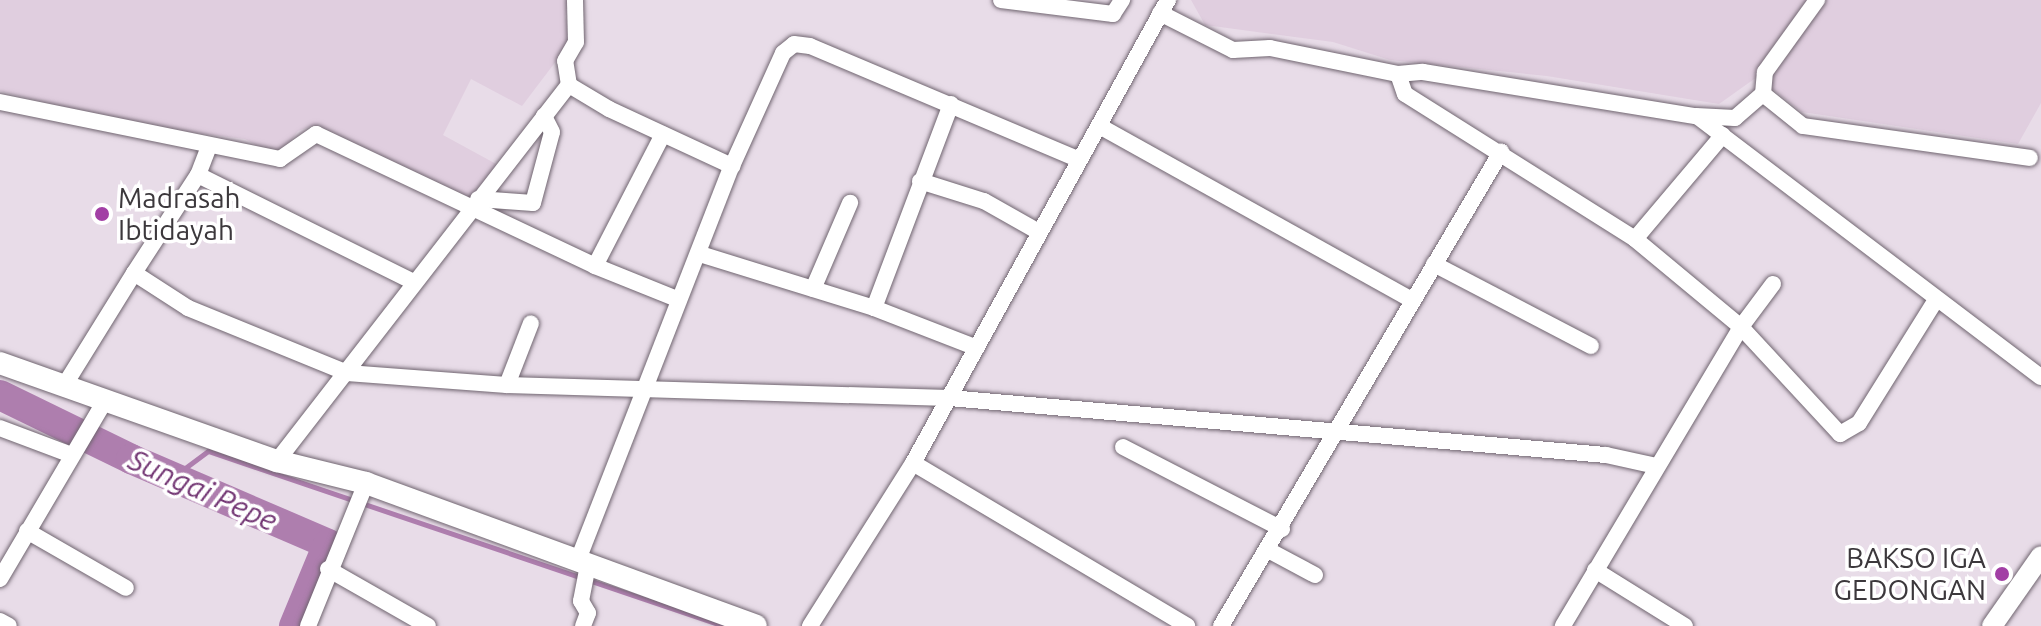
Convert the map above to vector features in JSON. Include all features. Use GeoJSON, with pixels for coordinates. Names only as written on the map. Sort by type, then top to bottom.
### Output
{"type":"FeatureCollection","features":[{"type":"Feature","properties":{"kind":"main road"},"geometry":{"type":"LineString","coordinates":[[0,363],[64,386],[100,410],[365,487],[585,572],[756,626]]}},
{"type":"Feature","properties":{"kind":"street"},"geometry":{"type":"LineString","coordinates":[[277,461],[475,202],[569,85],[565,61],[576,42],[575,0]]}},
{"type":"Feature","properties":{"kind":"street"},"geometry":{"type":"LineString","coordinates":[[1001,0],[1113,14],[1122,0]]}},
{"type":"Feature","properties":{"kind":"street"},"geometry":{"type":"LineString","coordinates":[[810,626],[913,463],[1077,159],[1101,127],[1164,6],[1233,50],[1270,48],[1398,74],[1423,72],[1696,116],[1735,118],[1763,94],[1765,72],[1817,0]]}},
{"type":"Feature","properties":{"kind":"street"},"geometry":{"type":"LineString","coordinates":[[583,626],[588,613],[581,601],[585,572],[677,299],[700,254],[732,166],[783,53],[794,44],[951,104],[1077,159]]}},
{"type":"Feature","properties":{"kind":"street"},"geometry":{"type":"LineString","coordinates":[[1398,74],[1405,94],[1635,239],[1741,327],[1827,424],[1846,435],[1859,423],[1936,300]]}},
{"type":"Feature","properties":{"kind":"street"},"geometry":{"type":"LineString","coordinates":[[569,85],[732,166]]}},
{"type":"Feature","properties":{"kind":"street"},"geometry":{"type":"LineString","coordinates":[[1763,94],[1803,126],[2030,158]]}},
{"type":"Feature","properties":{"kind":"street"},"geometry":{"type":"LineString","coordinates":[[0,102],[209,147],[280,159],[316,134],[475,202],[595,266],[677,299]]}},
{"type":"Feature","properties":{"kind":"street"},"geometry":{"type":"LineString","coordinates":[[874,308],[951,104]]}},
{"type":"Feature","properties":{"kind":"street"},"geometry":{"type":"LineString","coordinates":[[475,202],[533,203],[552,132],[544,116]]}},
{"type":"Feature","properties":{"kind":"street"},"geometry":{"type":"LineString","coordinates":[[1696,116],[2041,377]]}},
{"type":"Feature","properties":{"kind":"street"},"geometry":{"type":"LineString","coordinates":[[1101,127],[1413,301]]}},
{"type":"Feature","properties":{"kind":"street"},"geometry":{"type":"LineString","coordinates":[[595,266],[663,134]]}},
{"type":"Feature","properties":{"kind":"street"},"geometry":{"type":"LineString","coordinates":[[1635,239],[1723,135]]}},
{"type":"Feature","properties":{"kind":"street"},"geometry":{"type":"LineString","coordinates":[[64,386],[198,175],[209,147]]}},
{"type":"Feature","properties":{"kind":"street"},"geometry":{"type":"LineString","coordinates":[[1221,626],[1270,551],[1501,152]]}},
{"type":"Feature","properties":{"kind":"street"},"geometry":{"type":"LineString","coordinates":[[198,175],[414,282]]}},
{"type":"Feature","properties":{"kind":"street"},"geometry":{"type":"LineString","coordinates":[[920,181],[984,201],[1037,231]]}},
{"type":"Feature","properties":{"kind":"street"},"geometry":{"type":"LineString","coordinates":[[813,289],[850,203]]}},
{"type":"Feature","properties":{"kind":"street"},"geometry":{"type":"LineString","coordinates":[[700,254],[874,308],[977,348]]}},
{"type":"Feature","properties":{"kind":"street"},"geometry":{"type":"LineString","coordinates":[[1434,264],[1591,346]]}},
{"type":"Feature","properties":{"kind":"street"},"geometry":{"type":"LineString","coordinates":[[134,273],[188,308],[347,373],[507,385],[949,398],[1606,455],[1656,466]]}},
{"type":"Feature","properties":{"kind":"street"},"geometry":{"type":"LineString","coordinates":[[1563,626],[1741,327],[1773,284]]}},
{"type":"Feature","properties":{"kind":"street"},"geometry":{"type":"LineString","coordinates":[[507,385],[531,323]]}},
{"type":"Feature","properties":{"kind":"street"},"geometry":{"type":"LineString","coordinates":[[0,579],[5,558],[27,531],[100,410]]}},
{"type":"Feature","properties":{"kind":"street"},"geometry":{"type":"LineString","coordinates":[[0,428],[75,451]]}},
{"type":"Feature","properties":{"kind":"street"},"geometry":{"type":"LineString","coordinates":[[1123,447],[1282,529]]}},
{"type":"Feature","properties":{"kind":"street"},"geometry":{"type":"LineString","coordinates":[[913,463],[1187,626]]}},
{"type":"Feature","properties":{"kind":"street"},"geometry":{"type":"LineString","coordinates":[[308,626],[328,569],[358,511],[365,487]]}},
{"type":"Feature","properties":{"kind":"street"},"geometry":{"type":"LineString","coordinates":[[27,531],[126,588]]}},
{"type":"Feature","properties":{"kind":"street"},"geometry":{"type":"LineString","coordinates":[[1270,551],[1315,575]]}},
{"type":"Feature","properties":{"kind":"street"},"geometry":{"type":"LineString","coordinates":[[1992,626],[2041,556]]}},
{"type":"Feature","properties":{"kind":"street"},"geometry":{"type":"LineString","coordinates":[[328,569],[428,626]]}},
{"type":"Feature","properties":{"kind":"street"},"geometry":{"type":"LineString","coordinates":[[1595,570],[1685,626]]}},
{"type":"Feature","properties":{"kind":"street"},"geometry":{"type":"LineString","coordinates":[[0,621],[9,626]]}},
{"type":"Feature","properties":{"kind":"shaded area"},"geometry":{"type":"Polygon","coordinates":[[[0,0],[568,0],[565,16],[570,35],[569,44],[522,106],[471,79],[443,135],[498,165],[466,202],[311,126],[298,131],[284,150],[267,151],[245,139],[136,126],[0,91],[0,0]]]}},
{"type":"Feature","properties":{"kind":"shaded area"},"geometry":{"type":"Polygon","coordinates":[[[1191,0],[2041,0],[2041,103],[2018,144],[1802,112],[1757,77],[1719,104],[1547,76],[1390,60],[1333,42],[1205,25],[1191,0]]]}},
{"type":"Feature","properties":{"kind":"waterway","name":"Sungai Pepe"},"geometry":{"type":"LineString","coordinates":[[0,395],[131,459],[328,544],[294,626]]}},
{"type":"Feature","properties":{"kind":"waterway"},"geometry":{"type":"LineString","coordinates":[[173,477],[208,451],[724,626]]}},
{"type":"Feature","properties":{"kind":"place","name":"Madrasah Ibtidayah"},"geometry":{"type":"Point","coordinates":[102,214]}},
{"type":"Feature","properties":{"kind":"place","name":"BAKSO IGA GEDONGAN"},"geometry":{"type":"Point","coordinates":[2002,574]}}]}
